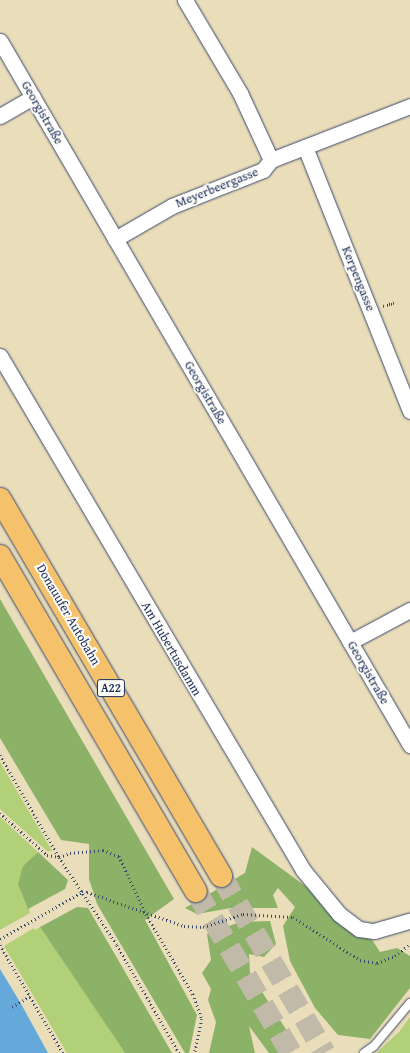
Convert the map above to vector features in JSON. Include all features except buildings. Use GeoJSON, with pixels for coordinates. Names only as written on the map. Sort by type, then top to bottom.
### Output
{"type":"FeatureCollection","features":[{"type":"Feature","properties":{"kind":"highway","name":"Donauufer Autobahn"},"geometry":{"type":"LineString","coordinates":[[0,499],[221,876]]}},
{"type":"Feature","properties":{"kind":"highway","name":"A22"},"geometry":{"type":"LineString","coordinates":[[0,556],[196,891]]}},
{"type":"Feature","properties":{"kind":"street"},"geometry":{"type":"LineString","coordinates":[[185,0],[240,93],[271,160]]}},
{"type":"Feature","properties":{"kind":"street","name":"Georgistraße"},"geometry":{"type":"LineString","coordinates":[[0,41],[410,745]]}},
{"type":"Feature","properties":{"kind":"street"},"geometry":{"type":"LineString","coordinates":[[0,116],[33,97]]}},
{"type":"Feature","properties":{"kind":"street","name":"Meyerbeergasse"},"geometry":{"type":"LineString","coordinates":[[115,239],[172,206],[262,170],[271,160],[410,106]]}},
{"type":"Feature","properties":{"kind":"street","name":"Kerpengasse"},"geometry":{"type":"LineString","coordinates":[[305,147],[410,411]]}},
{"type":"Feature","properties":{"kind":"street","name":"Am Hubertusdamm"},"geometry":{"type":"LineString","coordinates":[[0,356],[294,856],[339,914],[359,929],[374,931],[410,921]]}},
{"type":"Feature","properties":{"kind":"street"},"geometry":{"type":"LineString","coordinates":[[350,642],[410,610]]}},
{"type":"Feature","properties":{"kind":"lane"},"geometry":{"type":"LineString","coordinates":[[364,1053],[374,1046],[410,1003]]}},
{"type":"Feature","properties":{"kind":"path"},"geometry":{"type":"LineString","coordinates":[[0,755],[59,857],[117,945],[179,1053]]}},
{"type":"Feature","properties":{"kind":"path"},"geometry":{"type":"LineString","coordinates":[[0,813],[48,854],[59,857],[70,853],[103,850],[118,856],[146,914],[192,994],[202,1019],[195,1053]]}},
{"type":"Feature","properties":{"kind":"path"},"geometry":{"type":"LineString","coordinates":[[0,939],[82,892],[184,926],[196,927],[243,914],[293,917],[345,952],[360,960],[377,963],[395,956],[410,944]]}},
{"type":"Feature","properties":{"kind":"path"},"geometry":{"type":"LineString","coordinates":[[0,945],[63,1053]]}},
{"type":"Feature","properties":{"kind":"path"},"geometry":{"type":"LineString","coordinates":[[12,1007],[30,996]]}},
{"type":"Feature","properties":{"kind":"green space"},"geometry":{"type":"Polygon","coordinates":[[[0,599],[174,899],[145,920],[197,1015],[189,1053],[185,1053],[97,904],[89,879],[89,844],[61,840],[0,738],[0,599]]]}},
{"type":"Feature","properties":{"kind":"green space"},"geometry":{"type":"Polygon","coordinates":[[[0,762],[52,851],[47,851],[0,809],[0,762]]]}},
{"type":"Feature","properties":{"kind":"green space"},"geometry":{"type":"Polygon","coordinates":[[[0,817],[38,852],[23,866],[30,913],[0,930],[0,817]]]}},
{"type":"Feature","properties":{"kind":"green space"},"geometry":{"type":"Polygon","coordinates":[[[252,847],[308,888],[341,926],[371,938],[380,952],[397,948],[410,956],[410,988],[370,1039],[338,1035],[315,1008],[290,961],[283,926],[295,907],[278,888],[273,895],[278,908],[231,908],[197,914],[185,908],[245,873],[252,847]]]}},
{"type":"Feature","properties":{"kind":"green space"},"geometry":{"type":"Polygon","coordinates":[[[38,852],[68,880],[65,889],[28,909],[18,884],[23,866],[38,852]]]}},
{"type":"Feature","properties":{"kind":"green space"},"geometry":{"type":"Polygon","coordinates":[[[77,907],[88,908],[172,1053],[125,1053],[40,927],[77,907]]]}},
{"type":"Feature","properties":{"kind":"green space"},"geometry":{"type":"Polygon","coordinates":[[[270,921],[276,944],[264,957],[249,954],[250,973],[294,1042],[286,1053],[269,1053],[249,1026],[255,1053],[209,1053],[216,1022],[208,1000],[211,989],[202,973],[211,960],[207,934],[240,922],[270,921]]]}},
{"type":"Feature","properties":{"kind":"green space"},"geometry":{"type":"Polygon","coordinates":[[[40,927],[125,1053],[67,1053],[4,946],[34,928],[35,930],[40,927]]]}},
{"type":"Feature","properties":{"kind":"green space"},"geometry":{"type":"Polygon","coordinates":[[[410,1017],[410,1053],[376,1053],[399,1032],[410,1017]]]}},
{"type":"Feature","properties":{"kind":"water"},"geometry":{"type":"Polygon","coordinates":[[[0,969],[20,1002],[48,1053],[0,1053],[0,969]]]}},
{"type":"Feature","properties":{"kind":"tunnel"},"geometry":{"type":"LineString","coordinates":[[221,876],[325,1053]]}},
{"type":"Feature","properties":{"kind":"tunnel"},"geometry":{"type":"LineString","coordinates":[[196,891],[291,1053]]}}]}
